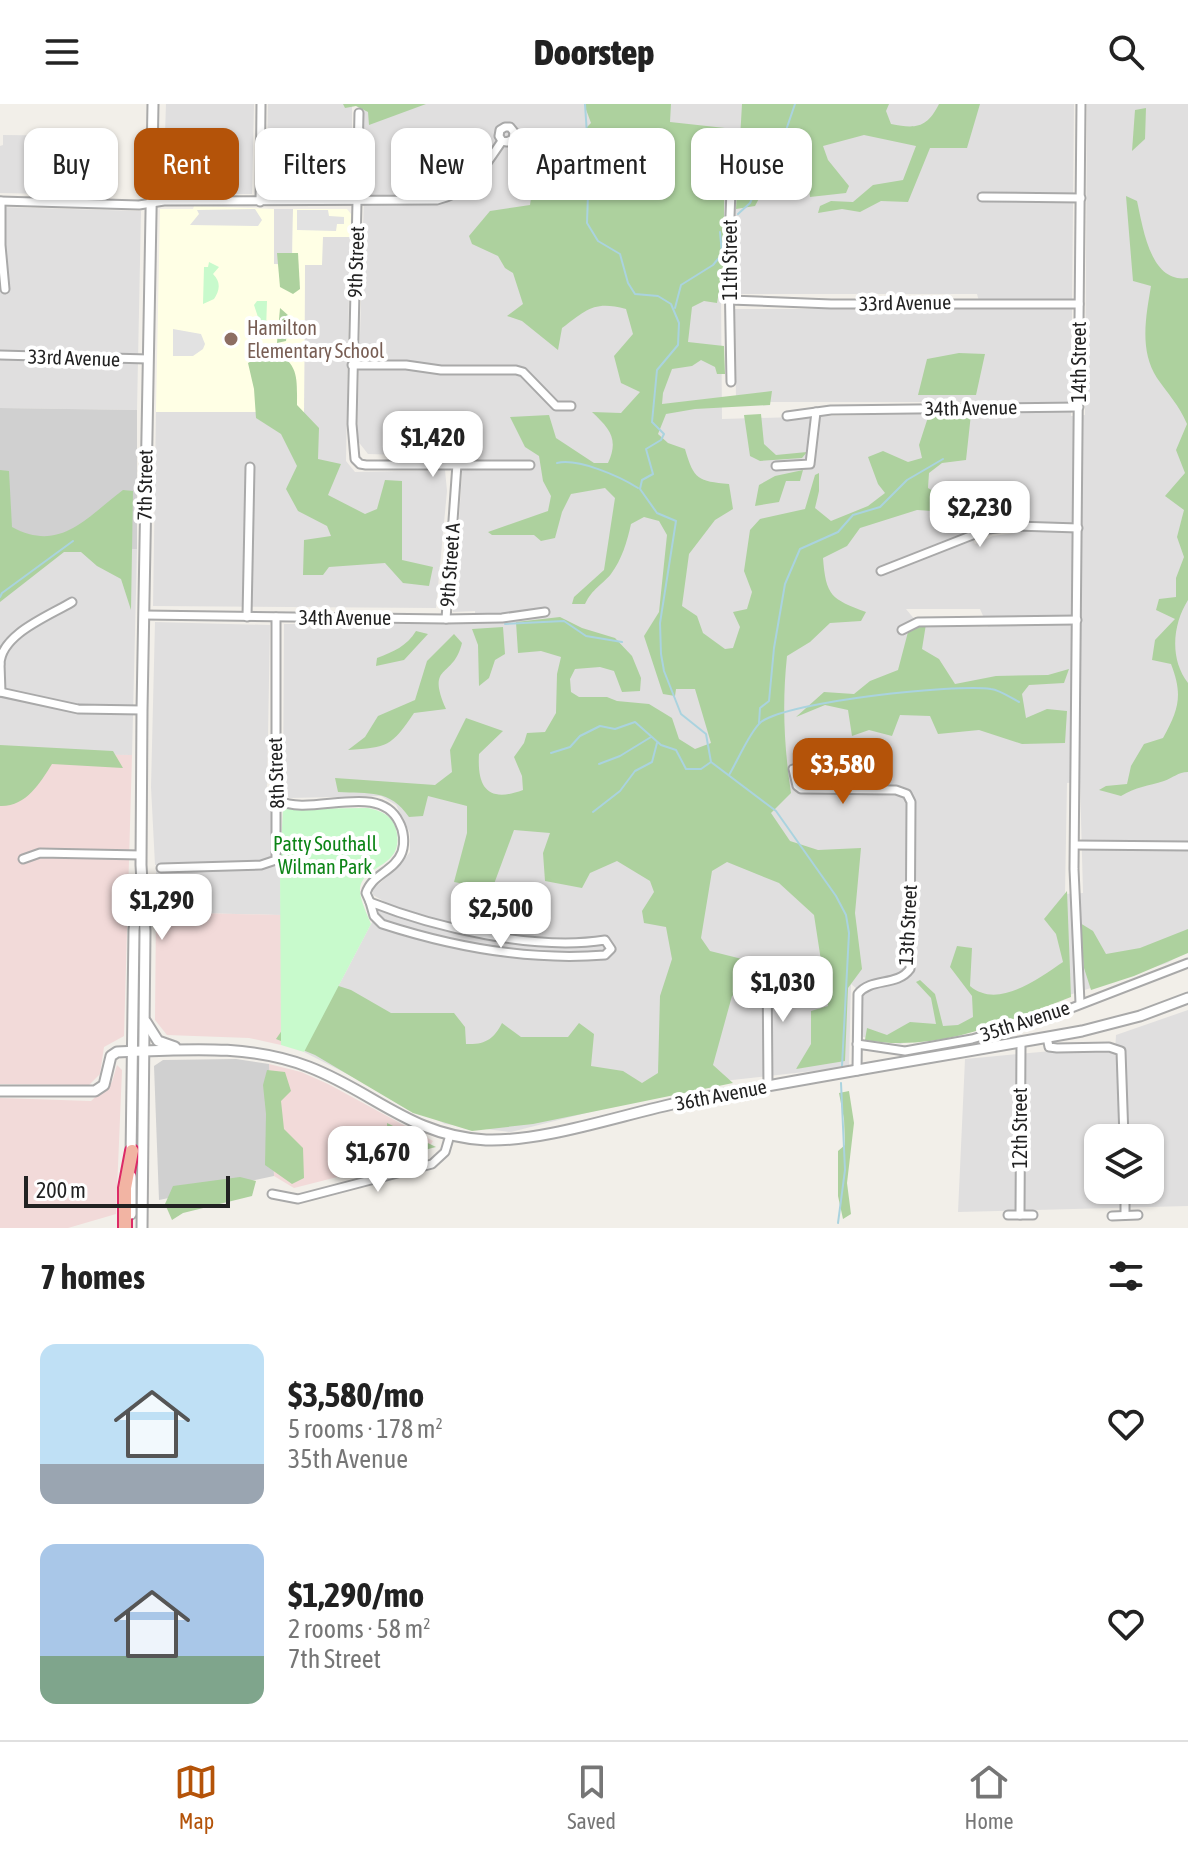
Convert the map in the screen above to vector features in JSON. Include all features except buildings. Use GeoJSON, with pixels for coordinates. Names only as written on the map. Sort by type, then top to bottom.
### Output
{"type":"FeatureCollection","features":[{"type":"Feature","properties":{"kind":"highway"},"geometry":{"type":"LineString","coordinates":[[125,1228],[125,1188],[132,1151]]}},
{"type":"Feature","properties":{"kind":"street","name":"7th Street"},"geometry":{"type":"LineString","coordinates":[[142,1228],[145,931],[141,860],[142,710],[153,104]]}},
{"type":"Feature","properties":{"kind":"street"},"geometry":{"type":"LineString","coordinates":[[260,202],[261,104]]}},
{"type":"Feature","properties":{"kind":"street","name":"14th Street"},"geometry":{"type":"LineString","coordinates":[[1080,1003],[1075,845],[1081,104]]}},
{"type":"Feature","properties":{"kind":"street","name":"9th Street"},"geometry":{"type":"LineString","coordinates":[[359,113],[352,365],[355,459],[366,465],[457,464]]}},
{"type":"Feature","properties":{"kind":"street"},"geometry":{"type":"LineString","coordinates":[[5,289],[0,201],[426,201],[454,195],[474,181],[502,141]]}},
{"type":"Feature","properties":{"kind":"street"},"geometry":{"type":"LineString","coordinates":[[982,197],[1081,198]]}},
{"type":"Feature","properties":{"kind":"street","name":"11th Street"},"geometry":{"type":"LineString","coordinates":[[731,382],[732,200]]}},
{"type":"Feature","properties":{"kind":"street","name":"33rd Avenue"},"geometry":{"type":"LineString","coordinates":[[730,300],[831,304],[1079,304]]}},
{"type":"Feature","properties":{"kind":"street","name":"33rd Avenue"},"geometry":{"type":"LineString","coordinates":[[0,355],[148,359]]}},
{"type":"Feature","properties":{"kind":"street"},"geometry":{"type":"LineString","coordinates":[[352,365],[516,370],[523,372],[556,406],[571,406]]}},
{"type":"Feature","properties":{"kind":"street","name":"34th Avenue"},"geometry":{"type":"LineString","coordinates":[[787,416],[816,412],[1079,407]]}},
{"type":"Feature","properties":{"kind":"street"},"geometry":{"type":"LineString","coordinates":[[776,466],[810,464],[816,412]]}},
{"type":"Feature","properties":{"kind":"street"},"geometry":{"type":"LineString","coordinates":[[457,464],[530,465]]}},
{"type":"Feature","properties":{"kind":"street","name":"9th Street A"},"geometry":{"type":"LineString","coordinates":[[446,619],[457,464]]}},
{"type":"Feature","properties":{"kind":"street"},"geometry":{"type":"LineString","coordinates":[[247,617],[250,467]]}},
{"type":"Feature","properties":{"kind":"street"},"geometry":{"type":"LineString","coordinates":[[881,571],[988,529],[1014,526],[1078,528]]}},
{"type":"Feature","properties":{"kind":"street"},"geometry":{"type":"LineString","coordinates":[[72,602],[7,643],[1,652],[0,692],[78,709],[142,710]]}},
{"type":"Feature","properties":{"kind":"street","name":"34th Avenue"},"geometry":{"type":"LineString","coordinates":[[144,615],[446,619],[502,618],[545,612]]}},
{"type":"Feature","properties":{"kind":"street","name":"8th Street"},"geometry":{"type":"LineString","coordinates":[[161,868],[273,863],[278,854],[278,800],[274,781],[276,617]]}},
{"type":"Feature","properties":{"kind":"street"},"geometry":{"type":"LineString","coordinates":[[902,630],[918,622],[1077,620]]}},
{"type":"Feature","properties":{"kind":"street","name":"13th Street"},"geometry":{"type":"LineString","coordinates":[[793,769],[797,786],[807,790],[896,790],[907,794],[912,807],[910,969],[900,978],[863,987],[858,994],[857,1071]]}},
{"type":"Feature","properties":{"kind":"street"},"geometry":{"type":"LineString","coordinates":[[278,800],[294,805],[371,802],[394,814],[403,832],[403,849],[397,861],[369,885],[366,893],[374,916],[382,924],[476,948],[551,956],[605,955],[611,949],[605,940],[528,940],[485,934],[425,921],[370,902]]}},
{"type":"Feature","properties":{"kind":"street"},"geometry":{"type":"LineString","coordinates":[[1075,845],[1188,846]]}},
{"type":"Feature","properties":{"kind":"street"},"geometry":{"type":"LineString","coordinates":[[23,859],[40,853],[141,860]]}},
{"type":"Feature","properties":{"kind":"street","name":"7th Street"},"geometry":{"type":"LineString","coordinates":[[131,1228],[134,928],[141,860]]}},
{"type":"Feature","properties":{"kind":"street"},"geometry":{"type":"LineString","coordinates":[[476,948],[486,945],[488,938],[485,934]]}},
{"type":"Feature","properties":{"kind":"street"},"geometry":{"type":"LineString","coordinates":[[767,963],[768,1087]]}},
{"type":"Feature","properties":{"kind":"street","name":"35th Avenue"},"geometry":{"type":"LineString","coordinates":[[857,1044],[895,1051],[915,1050],[996,1033],[1056,1014],[1188,963]]}},
{"type":"Feature","properties":{"kind":"street","name":"36th Avenue"},"geometry":{"type":"LineString","coordinates":[[133,1051],[255,1052],[293,1061],[320,1071],[407,1120],[450,1135],[486,1140],[533,1136],[675,1104],[1047,1037],[1140,1016],[1188,998]]}},
{"type":"Feature","properties":{"kind":"street"},"geometry":{"type":"LineString","coordinates":[[145,1020],[158,1041],[182,1050]]}},
{"type":"Feature","properties":{"kind":"street"},"geometry":{"type":"LineString","coordinates":[[1047,1037],[1049,1047],[1118,1048],[1123,1061],[1124,1124]]}},
{"type":"Feature","properties":{"kind":"street","name":"12th Street"},"geometry":{"type":"LineString","coordinates":[[1020,1215],[1021,1042]]}},
{"type":"Feature","properties":{"kind":"street"},"geometry":{"type":"LineString","coordinates":[[0,1091],[95,1091],[107,1079],[113,1053],[133,1051]]}},
{"type":"Feature","properties":{"kind":"street"},"geometry":{"type":"LineString","coordinates":[[272,1194],[298,1199],[432,1164],[445,1152],[450,1135]]}},
{"type":"Feature","properties":{"kind":"street"},"geometry":{"type":"LineString","coordinates":[[1125,1204],[1125,1215]]}},
{"type":"Feature","properties":{"kind":"street"},"geometry":{"type":"LineString","coordinates":[[1008,1215],[1033,1215]]}},
{"type":"Feature","properties":{"kind":"street"},"geometry":{"type":"LineString","coordinates":[[1112,1216],[1138,1215]]}},
{"type":"Feature","properties":{"kind":"shaded area"},"geometry":{"type":"Polygon","coordinates":[[[166,104],[254,104],[252,194],[239,194],[239,128],[165,128],[166,104]]]}},
{"type":"Feature","properties":{"kind":"shaded area"},"geometry":{"type":"Polygon","coordinates":[[[268,104],[352,104],[352,128],[267,128],[268,104]]]}},
{"type":"Feature","properties":{"kind":"shaded area"},"geometry":{"type":"Polygon","coordinates":[[[364,104],[1074,104],[1071,416],[1085,415],[1087,104],[1188,104],[1188,951],[1167,963],[1054,1000],[900,1044],[863,1037],[863,994],[851,984],[849,1067],[705,1083],[511,1132],[445,1124],[304,1052],[385,902],[373,895],[372,890],[410,852],[410,833],[396,805],[381,796],[289,798],[283,789],[284,624],[475,624],[475,611],[453,612],[463,457],[368,454],[357,440],[364,200],[375,200],[375,128],[364,128],[364,104]],[[721,294],[722,419],[975,412],[978,402],[736,402],[735,309],[981,309],[977,294],[721,294]],[[1011,515],[978,523],[969,529],[975,544],[993,536],[1014,533],[1011,515]],[[906,609],[920,626],[988,627],[980,609],[906,609]],[[1080,782],[1067,783],[1065,894],[1083,893],[1080,782]]]}},
{"type":"Feature","properties":{"kind":"shaded area"},"geometry":{"type":"Polygon","coordinates":[[[3,135],[24,135],[24,194],[0,193],[0,146],[3,145],[3,135]]]}},
{"type":"Feature","properties":{"kind":"shaded area","name":"Hamilton Elementary School"},"geometry":{"type":"Polygon","coordinates":[[[194,206],[274,209],[274,264],[292,265],[293,209],[347,209],[351,214],[350,237],[323,237],[322,265],[305,265],[304,412],[156,412],[160,209],[193,209],[194,206]]]}},
{"type":"Feature","properties":{"kind":"shaded area"},"geometry":{"type":"Polygon","coordinates":[[[0,207],[141,211],[137,410],[0,408],[0,207]]]}},
{"type":"Feature","properties":{"kind":"shaded area"},"geometry":{"type":"Polygon","coordinates":[[[255,209],[262,220],[258,226],[190,225],[199,214],[197,210],[255,209]]]}},
{"type":"Feature","properties":{"kind":"shaded area"},"geometry":{"type":"Polygon","coordinates":[[[274,209],[293,209],[292,265],[274,264],[274,209]]]}},
{"type":"Feature","properties":{"kind":"shaded area"},"geometry":{"type":"Polygon","coordinates":[[[297,210],[328,210],[329,216],[344,217],[344,224],[337,224],[336,231],[297,230],[297,210]]]}},
{"type":"Feature","properties":{"kind":"shaded area"},"geometry":{"type":"Polygon","coordinates":[[[322,237],[350,237],[346,461],[355,472],[445,470],[447,491],[436,608],[153,606],[156,412],[304,412],[305,265],[322,237]]]}},
{"type":"Feature","properties":{"kind":"shaded area"},"geometry":{"type":"Polygon","coordinates":[[[173,329],[201,334],[205,344],[203,349],[193,356],[173,356],[173,329]]]}},
{"type":"Feature","properties":{"kind":"shaded area"},"geometry":{"type":"Polygon","coordinates":[[[0,408],[137,410],[137,549],[0,548],[0,408]]]}},
{"type":"Feature","properties":{"kind":"shaded area"},"geometry":{"type":"Polygon","coordinates":[[[0,548],[137,549],[132,755],[0,754],[0,548]]]}},
{"type":"Feature","properties":{"kind":"shaded area"},"geometry":{"type":"Polygon","coordinates":[[[155,622],[270,625],[267,792],[273,803],[273,857],[267,861],[155,865],[151,787],[155,622]]]}},
{"type":"Feature","properties":{"kind":"shaded area"},"geometry":{"type":"Polygon","coordinates":[[[0,754],[132,755],[124,1036],[104,1047],[100,1074],[89,1085],[0,1084],[0,754]]]}},
{"type":"Feature","properties":{"kind":"shaded area"},"geometry":{"type":"Polygon","coordinates":[[[280,864],[281,915],[156,912],[156,870],[280,864]]]}},
{"type":"Feature","properties":{"kind":"shaded area"},"geometry":{"type":"Polygon","coordinates":[[[156,912],[281,915],[281,1045],[249,1038],[167,1035],[155,1020],[156,912]]]}},
{"type":"Feature","properties":{"kind":"shaded area"},"geometry":{"type":"Polygon","coordinates":[[[1188,1010],[1188,1206],[958,1212],[965,1059],[1051,1051],[1115,1052],[1116,1035],[1188,1010]]]}},
{"type":"Feature","properties":{"kind":"shaded area"},"geometry":{"type":"Polygon","coordinates":[[[236,1059],[269,1064],[274,1176],[159,1200],[154,1066],[163,1060],[236,1059]]]}},
{"type":"Feature","properties":{"kind":"shaded area"},"geometry":{"type":"Polygon","coordinates":[[[269,1064],[301,1072],[328,1084],[433,1141],[424,1155],[294,1188],[274,1176],[269,1064]]]}},
{"type":"Feature","properties":{"kind":"shaded area"},"geometry":{"type":"Polygon","coordinates":[[[117,1065],[122,1070],[116,1214],[68,1228],[0,1228],[0,1098],[91,1101],[112,1082],[117,1065]]]}},
{"type":"Feature","properties":{"kind":"green space"},"geometry":{"type":"Polygon","coordinates":[[[343,104],[426,104],[369,125],[368,112],[356,106],[345,108],[343,104]]]}},
{"type":"Feature","properties":{"kind":"green space"},"geometry":{"type":"Polygon","coordinates":[[[584,104],[671,104],[670,122],[725,128],[691,128],[691,200],[724,200],[729,236],[717,303],[704,301],[692,307],[688,342],[724,346],[725,374],[717,374],[715,367],[701,360],[692,366],[672,369],[662,404],[772,391],[770,405],[695,409],[666,414],[658,434],[668,443],[685,449],[691,467],[699,477],[729,484],[733,509],[715,520],[689,554],[682,606],[697,616],[703,633],[725,649],[733,648],[740,627],[733,612],[747,609],[752,592],[744,571],[750,530],[760,519],[805,509],[815,475],[819,473],[815,508],[831,521],[868,506],[885,493],[878,484],[868,457],[883,451],[908,462],[922,458],[919,445],[930,411],[971,414],[966,460],[942,463],[929,473],[928,488],[944,498],[932,511],[917,510],[860,528],[847,546],[823,558],[826,581],[832,594],[866,612],[861,621],[830,623],[810,642],[787,656],[784,724],[791,793],[771,813],[790,841],[818,850],[861,848],[855,913],[862,969],[848,988],[845,1061],[796,1069],[811,1044],[811,1011],[828,1006],[814,915],[779,883],[727,862],[712,871],[701,938],[710,951],[746,960],[754,977],[732,996],[713,1065],[733,1083],[533,1124],[472,1131],[413,1113],[315,1055],[276,1039],[317,979],[351,990],[391,1013],[454,1013],[465,1027],[466,1044],[488,1040],[502,1023],[521,1037],[568,1037],[579,1023],[594,1034],[591,1066],[623,1071],[642,1083],[658,1073],[660,996],[672,959],[666,927],[644,923],[642,911],[654,892],[650,881],[617,861],[590,873],[582,888],[545,881],[543,853],[550,833],[514,830],[494,884],[454,882],[467,833],[467,806],[428,796],[423,816],[409,817],[386,797],[338,792],[335,778],[435,785],[452,772],[450,750],[466,718],[503,731],[479,754],[480,776],[487,790],[501,795],[523,790],[522,776],[514,757],[527,733],[545,732],[556,713],[557,674],[561,657],[541,651],[518,653],[516,622],[560,617],[582,628],[615,638],[632,656],[641,678],[640,691],[622,692],[614,671],[600,667],[575,669],[570,679],[571,692],[579,697],[607,697],[649,704],[672,718],[679,739],[695,749],[711,743],[695,689],[676,689],[675,696],[663,694],[644,636],[659,612],[667,535],[659,521],[644,517],[631,524],[615,568],[585,604],[572,604],[574,597],[604,570],[615,498],[605,488],[571,494],[555,538],[541,541],[534,535],[492,535],[488,532],[548,511],[551,496],[543,481],[539,456],[525,447],[510,417],[549,415],[556,438],[594,463],[608,463],[613,441],[604,424],[592,412],[621,413],[640,392],[621,383],[614,356],[633,334],[626,309],[598,306],[584,312],[562,328],[558,350],[522,321],[507,316],[523,304],[513,273],[505,268],[498,256],[472,244],[469,236],[490,211],[530,205],[531,200],[675,200],[675,128],[586,128],[591,123],[584,104]]]}},
{"type":"Feature","properties":{"kind":"green space"},"geometry":{"type":"Polygon","coordinates":[[[742,104],[889,104],[886,111],[891,124],[914,126],[930,118],[939,104],[980,104],[967,148],[930,148],[908,202],[881,201],[860,212],[842,209],[818,213],[820,206],[831,201],[853,202],[873,185],[903,180],[916,146],[864,135],[823,146],[828,160],[849,186],[846,193],[812,197],[812,128],[741,128],[742,104]]]}},
{"type":"Feature","properties":{"kind":"green space"},"geometry":{"type":"Polygon","coordinates":[[[1146,108],[1145,139],[1132,151],[1135,110],[1146,108]]]}},
{"type":"Feature","properties":{"kind":"green space"},"geometry":{"type":"Polygon","coordinates":[[[1126,196],[1137,201],[1150,252],[1157,263],[1175,277],[1188,278],[1188,600],[1179,620],[1175,641],[1178,663],[1188,683],[1188,772],[1121,796],[1099,790],[1106,786],[1127,784],[1131,766],[1144,744],[1163,738],[1178,702],[1171,664],[1152,660],[1155,640],[1175,619],[1156,610],[1159,599],[1176,597],[1176,578],[1184,557],[1177,537],[1184,510],[1165,496],[1185,473],[1176,450],[1187,424],[1157,378],[1148,356],[1145,333],[1151,286],[1133,281],[1126,196]]]}},
{"type":"Feature","properties":{"kind":"green space"},"geometry":{"type":"Polygon","coordinates":[[[737,200],[758,200],[755,206],[736,209],[737,200]]]}},
{"type":"Feature","properties":{"kind":"green space"},"geometry":{"type":"Polygon","coordinates":[[[277,253],[298,253],[300,289],[293,294],[280,287],[277,253]]]}},
{"type":"Feature","properties":{"kind":"green space"},"geometry":{"type":"Polygon","coordinates":[[[209,262],[219,267],[213,274],[218,289],[214,299],[203,304],[204,267],[208,267],[209,262]]]}},
{"type":"Feature","properties":{"kind":"green space"},"geometry":{"type":"Polygon","coordinates":[[[257,301],[267,301],[266,330],[260,340],[254,335],[258,317],[254,305],[257,301]]]}},
{"type":"Feature","properties":{"kind":"green space"},"geometry":{"type":"Polygon","coordinates":[[[280,308],[289,316],[286,341],[277,343],[280,308]]]}},
{"type":"Feature","properties":{"kind":"green space"},"geometry":{"type":"Polygon","coordinates":[[[271,350],[292,365],[297,405],[319,428],[318,459],[341,464],[328,495],[365,514],[377,509],[385,480],[402,481],[402,560],[433,567],[429,586],[403,583],[385,563],[329,567],[323,575],[303,575],[304,540],[331,536],[327,526],[298,511],[286,489],[297,466],[281,434],[256,418],[248,363],[271,350]]]}},
{"type":"Feature","properties":{"kind":"green space"},"geometry":{"type":"Polygon","coordinates":[[[959,353],[985,354],[976,395],[918,395],[927,359],[959,353]]]}},
{"type":"Feature","properties":{"kind":"green space"},"geometry":{"type":"Polygon","coordinates":[[[761,414],[764,444],[776,455],[807,452],[802,458],[760,461],[750,456],[744,415],[761,414]]]}},
{"type":"Feature","properties":{"kind":"green space"},"geometry":{"type":"Polygon","coordinates":[[[0,470],[9,471],[12,527],[29,534],[44,536],[72,529],[123,490],[133,491],[131,610],[121,579],[97,566],[81,552],[64,552],[0,602],[0,470]]]}},
{"type":"Feature","properties":{"kind":"green space"},"geometry":{"type":"Polygon","coordinates":[[[803,470],[800,481],[786,481],[779,502],[755,506],[759,485],[775,476],[803,470]]]}},
{"type":"Feature","properties":{"kind":"green space"},"geometry":{"type":"Polygon","coordinates":[[[926,624],[922,649],[939,659],[955,684],[996,676],[1048,675],[1069,669],[1064,683],[1029,685],[1022,694],[1026,718],[1047,709],[1067,711],[1065,743],[1022,744],[979,730],[938,734],[930,716],[900,715],[892,736],[869,730],[852,736],[848,710],[825,705],[796,717],[824,692],[854,694],[870,681],[898,670],[908,632],[926,624]]]}},
{"type":"Feature","properties":{"kind":"green space"},"geometry":{"type":"Polygon","coordinates":[[[503,627],[505,654],[495,660],[489,678],[479,686],[478,645],[472,629],[503,627]]]}},
{"type":"Feature","properties":{"kind":"green space"},"geometry":{"type":"Polygon","coordinates":[[[416,631],[428,634],[404,660],[376,666],[377,658],[404,645],[416,631]]]}},
{"type":"Feature","properties":{"kind":"green space"},"geometry":{"type":"Polygon","coordinates":[[[454,634],[462,643],[458,655],[440,677],[439,684],[446,709],[414,713],[394,739],[380,746],[348,750],[365,737],[378,716],[415,700],[427,661],[454,634]]]}},
{"type":"Feature","properties":{"kind":"green space"},"geometry":{"type":"Polygon","coordinates":[[[0,745],[113,751],[123,768],[52,764],[25,798],[0,806],[0,745]]]}},
{"type":"Feature","properties":{"kind":"green space","name":"Patty Southall Wilman Park"},"geometry":{"type":"Polygon","coordinates":[[[368,808],[382,812],[392,820],[397,842],[390,858],[363,880],[360,888],[371,924],[304,1052],[281,1045],[280,864],[283,809],[368,808]]]}},
{"type":"Feature","properties":{"kind":"green space"},"geometry":{"type":"Polygon","coordinates":[[[1067,891],[1071,997],[996,1025],[944,1039],[892,1043],[865,1040],[867,1028],[887,1035],[910,1022],[936,1024],[931,998],[916,982],[920,980],[935,994],[943,1026],[958,1025],[973,1017],[972,996],[950,967],[957,946],[972,948],[970,986],[981,993],[993,995],[1018,989],[1063,962],[1056,934],[1044,919],[1067,891]]]}},
{"type":"Feature","properties":{"kind":"green space"},"geometry":{"type":"Polygon","coordinates":[[[1080,923],[1093,931],[1106,954],[1140,948],[1188,929],[1188,953],[1091,990],[1084,968],[1080,923]]]}},
{"type":"Feature","properties":{"kind":"green space"},"geometry":{"type":"Polygon","coordinates":[[[267,1070],[285,1072],[291,1091],[281,1101],[284,1129],[303,1148],[304,1178],[292,1184],[265,1165],[263,1085],[267,1070]]]}},
{"type":"Feature","properties":{"kind":"green space"},"geometry":{"type":"Polygon","coordinates":[[[849,1091],[854,1123],[847,1183],[851,1214],[843,1219],[838,1196],[838,1151],[845,1145],[839,1093],[849,1091]]]}},
{"type":"Feature","properties":{"kind":"green space"},"geometry":{"type":"Polygon","coordinates":[[[387,1123],[436,1147],[409,1154],[388,1144],[387,1123]]]}},
{"type":"Feature","properties":{"kind":"green space"},"geometry":{"type":"Polygon","coordinates":[[[240,1177],[256,1181],[252,1196],[183,1213],[172,1220],[165,1204],[173,1186],[240,1177]]]}},
{"type":"Feature","properties":{"kind":"waterway"},"geometry":{"type":"LineString","coordinates":[[585,104],[589,165],[587,223],[598,241],[620,254],[628,283],[635,294],[658,296],[671,304],[679,323],[678,345],[657,370],[652,422],[664,434],[661,440],[646,449],[653,474],[642,480],[640,489],[657,513],[676,521],[660,623],[664,671],[681,714],[706,734],[711,762],[776,811],[846,915],[849,933],[842,1066]]}},
{"type":"Feature","properties":{"kind":"waterway"},"geometry":{"type":"LineString","coordinates":[[738,214],[750,203],[757,187],[771,174],[795,104]]}},
{"type":"Feature","properties":{"kind":"waterway"},"geometry":{"type":"LineString","coordinates":[[675,308],[681,285],[713,265],[722,254],[720,232]]}},
{"type":"Feature","properties":{"kind":"waterway"},"geometry":{"type":"LineString","coordinates":[[759,723],[760,708],[769,701],[785,584],[800,549],[838,532],[853,515],[880,507],[907,480],[943,459]]}},
{"type":"Feature","properties":{"kind":"waterway"},"geometry":{"type":"LineString","coordinates":[[557,463],[576,463],[610,473],[638,488]]}},
{"type":"Feature","properties":{"kind":"waterway"},"geometry":{"type":"LineString","coordinates":[[0,597],[73,541]]}},
{"type":"Feature","properties":{"kind":"waterway"},"geometry":{"type":"LineString","coordinates":[[505,624],[564,621],[586,636],[622,642]]}},
{"type":"Feature","properties":{"kind":"waterway"},"geometry":{"type":"LineString","coordinates":[[729,775],[761,722],[804,707],[873,696],[972,688],[1002,692],[1019,702]]}},
{"type":"Feature","properties":{"kind":"waterway"},"geometry":{"type":"LineString","coordinates":[[551,753],[570,747],[580,736],[600,726],[615,729],[635,722],[661,745],[676,750],[686,769],[701,769],[711,762]]}},
{"type":"Feature","properties":{"kind":"waterway"},"geometry":{"type":"LineString","coordinates":[[599,764],[620,756],[651,737]]}},
{"type":"Feature","properties":{"kind":"waterway"},"geometry":{"type":"LineString","coordinates":[[593,812],[620,791],[635,771],[652,762],[657,743]]}},
{"type":"Feature","properties":{"kind":"waterway"},"geometry":{"type":"LineString","coordinates":[[838,1223],[845,1170],[841,1083]]}},
{"type":"Feature","properties":{"kind":"place","name":"Hamilton Elementary School"},"geometry":{"type":"Point","coordinates":[231,339]}}]}
